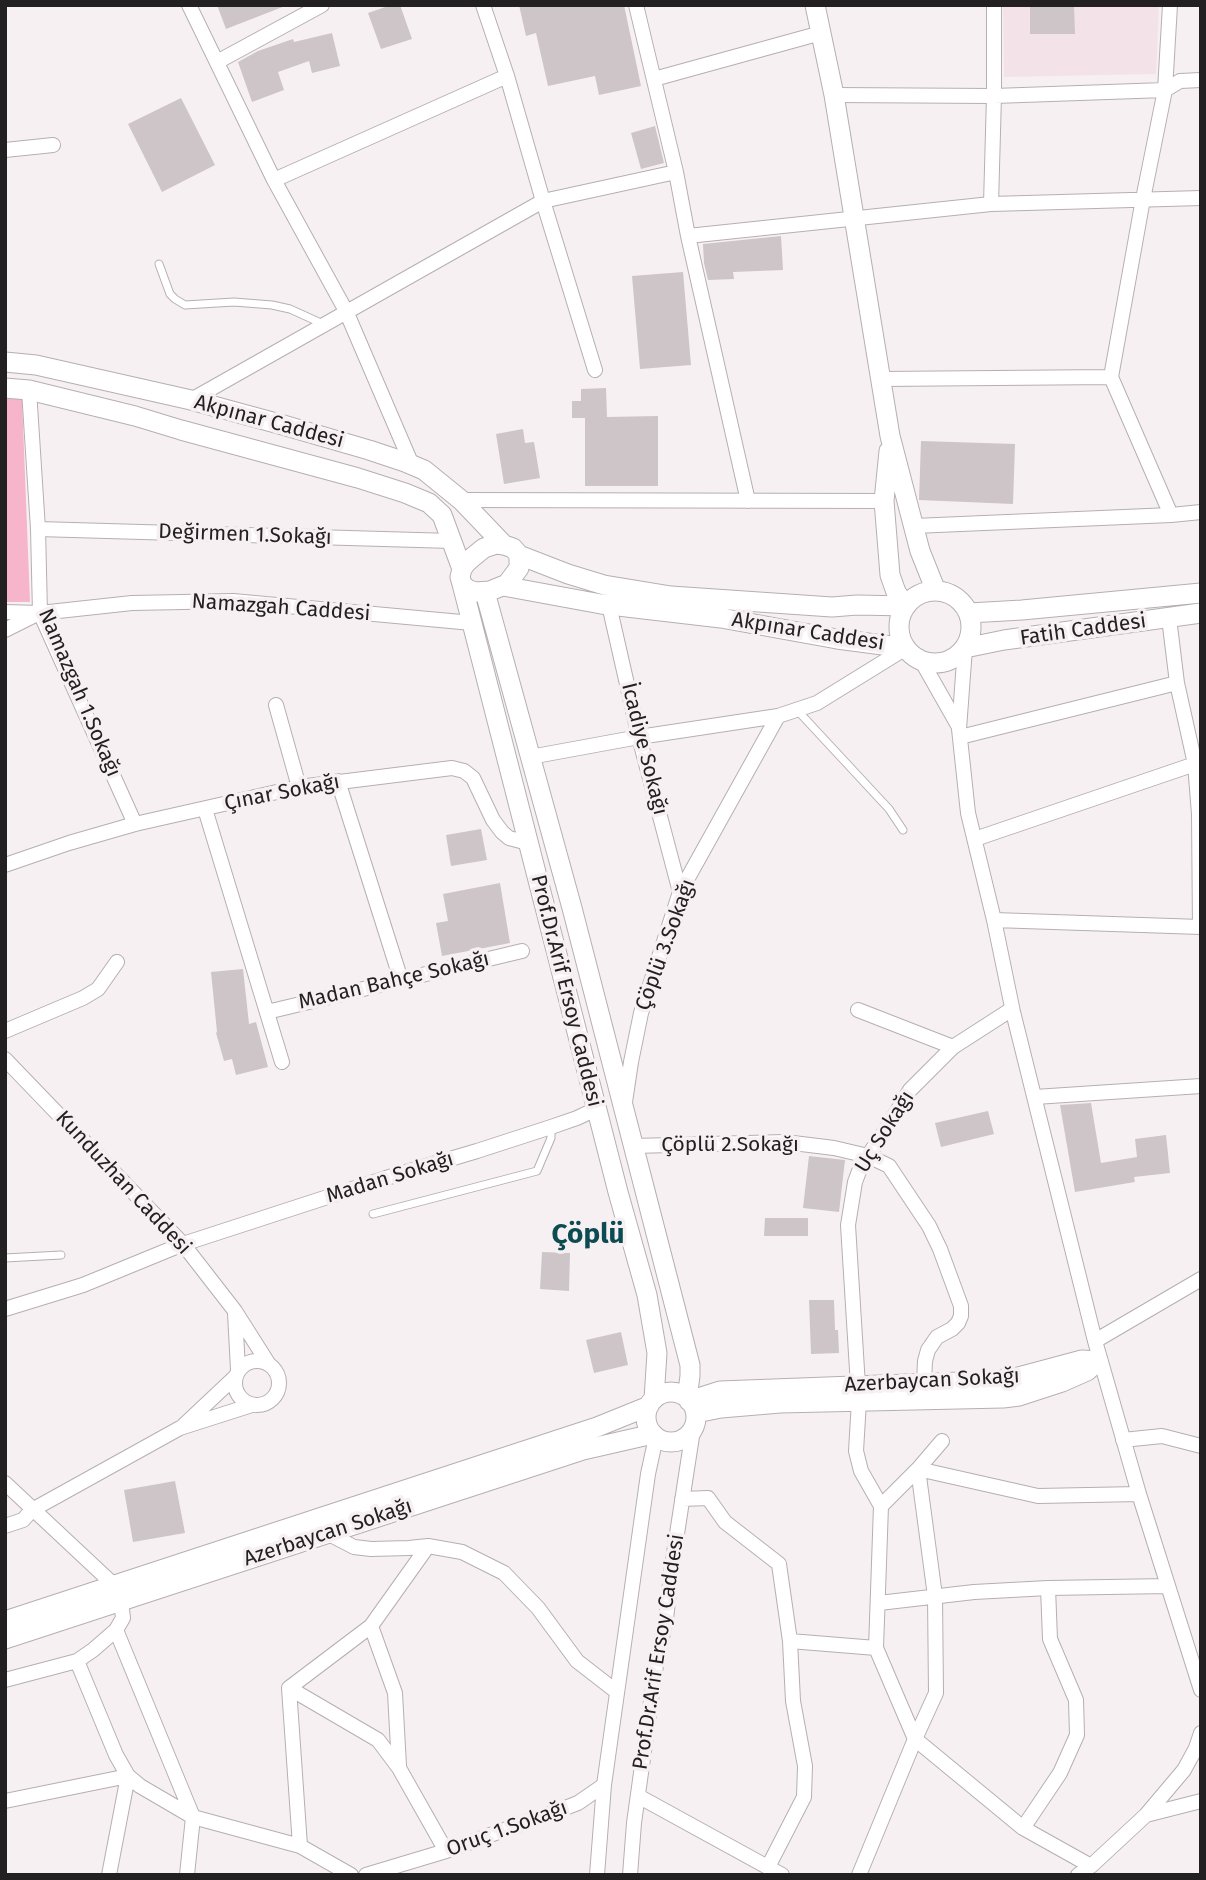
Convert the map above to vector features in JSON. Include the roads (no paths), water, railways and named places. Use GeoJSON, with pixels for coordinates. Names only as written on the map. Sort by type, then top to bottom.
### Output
{"type":"FeatureCollection","features":[{"type":"Feature","properties":{"kind":"street"},"geometry":{"type":"LineString","coordinates":[[189,5],[274,180],[346,312],[412,465]]}},
{"type":"Feature","properties":{"kind":"street"},"geometry":{"type":"LineString","coordinates":[[217,62],[322,5]]}},
{"type":"Feature","properties":{"kind":"street"},"geometry":{"type":"LineString","coordinates":[[483,5],[596,370]]}},
{"type":"Feature","properties":{"kind":"street"},"geometry":{"type":"LineString","coordinates":[[636,5],[676,172],[748,501]]}},
{"type":"Feature","properties":{"kind":"street"},"geometry":{"type":"LineString","coordinates":[[815,5],[834,95],[890,436],[920,551],[936,591]]}},
{"type":"Feature","properties":{"kind":"street"},"geometry":{"type":"LineString","coordinates":[[991,204],[994,5]]}},
{"type":"Feature","properties":{"kind":"street"},"geometry":{"type":"LineString","coordinates":[[1170,5],[1165,90],[1111,377],[1171,515]]}},
{"type":"Feature","properties":{"kind":"street"},"geometry":{"type":"LineString","coordinates":[[654,79],[821,33]]}},
{"type":"Feature","properties":{"kind":"street"},"geometry":{"type":"LineString","coordinates":[[274,180],[507,76]]}},
{"type":"Feature","properties":{"kind":"street"},"geometry":{"type":"LineString","coordinates":[[834,95],[994,96],[1165,90],[1181,81],[1201,80]]}},
{"type":"Feature","properties":{"kind":"street"},"geometry":{"type":"LineString","coordinates":[[5,150],[53,145]]}},
{"type":"Feature","properties":{"kind":"street"},"geometry":{"type":"LineString","coordinates":[[191,400],[543,201],[676,172]]}},
{"type":"Feature","properties":{"kind":"street"},"geometry":{"type":"LineString","coordinates":[[688,236],[991,204],[1201,198]]}},
{"type":"Feature","properties":{"kind":"street","name":"Akpınar Caddesi"},"geometry":{"type":"LineString","coordinates":[[5,362],[36,365],[191,400],[356,446],[412,465],[424,470],[461,500],[512,550],[568,574],[604,585],[671,596],[832,607],[906,606]]}},
{"type":"Feature","properties":{"kind":"street"},"geometry":{"type":"LineString","coordinates":[[881,379],[1111,377]]}},
{"type":"Feature","properties":{"kind":"street","name":"Akpınar Caddesi"},"geometry":{"type":"LineString","coordinates":[[5,388],[29,390],[135,415],[405,493],[429,503],[442,515],[462,577]]}},
{"type":"Feature","properties":{"kind":"street","name":"Namazgah 1.Sokağı"},"geometry":{"type":"LineString","coordinates":[[29,390],[38,529],[40,613],[135,824]]}},
{"type":"Feature","properties":{"kind":"street"},"geometry":{"type":"LineString","coordinates":[[890,436],[884,501],[890,575],[896,592],[906,606]]}},
{"type":"Feature","properties":{"kind":"street"},"geometry":{"type":"LineString","coordinates":[[461,500],[884,501]]}},
{"type":"Feature","properties":{"kind":"street"},"geometry":{"type":"LineString","coordinates":[[914,526],[1201,512]]}},
{"type":"Feature","properties":{"kind":"street","name":"Değirmen 1.Sokağı"},"geometry":{"type":"LineString","coordinates":[[38,529],[452,541]]}},
{"type":"Feature","properties":{"kind":"street"},"geometry":{"type":"LineString","coordinates":[[496,544],[512,550],[519,568],[514,576],[494,589],[475,592],[467,589],[462,577],[466,563],[484,548],[496,544]]}},
{"type":"Feature","properties":{"kind":"street","name":"Prof.Dr.Arif Ersoy Caddesi"},"geometry":{"type":"LineString","coordinates":[[462,577],[596,1109],[647,1295],[657,1353],[652,1402]]}},
{"type":"Feature","properties":{"kind":"street","name":"Akpınar Caddesi"},"geometry":{"type":"LineString","coordinates":[[494,589],[722,618],[837,639],[906,648]]}},
{"type":"Feature","properties":{"kind":"street","name":"Prof.Dr.Arif Ersoy Caddesi"},"geometry":{"type":"LineString","coordinates":[[494,589],[530,757],[572,908],[690,1365],[691,1410],[682,1499],[666,1619],[656,1665],[630,1875]]}},
{"type":"Feature","properties":{"kind":"street"},"geometry":{"type":"LineString","coordinates":[[936,591],[944,591],[963,604],[969,613],[971,625],[970,637],[957,656],[933,663],[921,660],[906,648],[899,633],[899,621],[911,600],[921,593],[936,591]]}},
{"type":"Feature","properties":{"kind":"street","name":"Fatih Caddesi"},"geometry":{"type":"LineString","coordinates":[[969,613],[1201,593]]}},
{"type":"Feature","properties":{"kind":"street","name":"Namazgah Caddesi"},"geometry":{"type":"LineString","coordinates":[[5,612],[40,613],[132,603],[233,601],[472,623]]}},
{"type":"Feature","properties":{"kind":"street","name":"İcadiye Sokağı"},"geometry":{"type":"LineString","coordinates":[[609,604],[639,737],[680,892]]}},
{"type":"Feature","properties":{"kind":"street"},"geometry":{"type":"LineString","coordinates":[[5,630],[40,613]]}},
{"type":"Feature","properties":{"kind":"street","name":"Fatih Caddesi"},"geometry":{"type":"LineString","coordinates":[[965,648],[1004,640],[1201,614]]}},
{"type":"Feature","properties":{"kind":"street"},"geometry":{"type":"LineString","coordinates":[[993,920],[1200,927],[1200,814],[1195,764],[1177,683],[1169,618]]}},
{"type":"Feature","properties":{"kind":"street"},"geometry":{"type":"LineString","coordinates":[[530,757],[778,716],[817,703],[906,648]]}},
{"type":"Feature","properties":{"kind":"street"},"geometry":{"type":"LineString","coordinates":[[965,648],[960,733],[968,813],[1012,1009],[1095,1341],[1139,1494],[1200,1686]]}},
{"type":"Feature","properties":{"kind":"street"},"geometry":{"type":"LineString","coordinates":[[921,660],[960,733]]}},
{"type":"Feature","properties":{"kind":"street"},"geometry":{"type":"LineString","coordinates":[[960,733],[1177,683]]}},
{"type":"Feature","properties":{"kind":"street"},"geometry":{"type":"LineString","coordinates":[[276,705],[299,787]]}},
{"type":"Feature","properties":{"kind":"street","name":"Çöplü 3.Sokağı"},"geometry":{"type":"LineString","coordinates":[[624,1110],[641,1013],[680,892],[778,716]]}},
{"type":"Feature","properties":{"kind":"street"},"geometry":{"type":"LineString","coordinates":[[975,839],[1195,764]]}},
{"type":"Feature","properties":{"kind":"street","name":"Çınar Sokağı"},"geometry":{"type":"LineString","coordinates":[[5,865],[135,824],[299,787],[452,768],[464,771],[473,778],[493,820],[502,832],[509,838],[528,844]]}},
{"type":"Feature","properties":{"kind":"street"},"geometry":{"type":"LineString","coordinates":[[338,781],[401,979]]}},
{"type":"Feature","properties":{"kind":"street"},"geometry":{"type":"LineString","coordinates":[[205,809],[282,1062]]}},
{"type":"Feature","properties":{"kind":"street","name":"Madan Bahçe Sokağı"},"geometry":{"type":"LineString","coordinates":[[267,1012],[522,951]]}},
{"type":"Feature","properties":{"kind":"street"},"geometry":{"type":"LineString","coordinates":[[5,1031],[98,989],[117,962]]}},
{"type":"Feature","properties":{"kind":"street","name":"Uç Sokağı"},"geometry":{"type":"LineString","coordinates":[[881,1506],[861,1472],[856,1451],[859,1393],[848,1225],[855,1182],[868,1156],[910,1090],[953,1047],[1012,1009]]}},
{"type":"Feature","properties":{"kind":"street"},"geometry":{"type":"LineString","coordinates":[[858,1010],[953,1047]]}},
{"type":"Feature","properties":{"kind":"street","name":"Kunduzhan Caddesi"},"geometry":{"type":"LineString","coordinates":[[7,1064],[183,1244],[235,1311],[268,1363]]}},
{"type":"Feature","properties":{"kind":"street"},"geometry":{"type":"LineString","coordinates":[[1035,1097],[1201,1086]]}},
{"type":"Feature","properties":{"kind":"street","name":"Madan Sokağı"},"geometry":{"type":"LineString","coordinates":[[5,1309],[83,1284],[183,1244],[551,1127],[596,1109]]}},
{"type":"Feature","properties":{"kind":"street","name":"Çöplü 2.Sokağı"},"geometry":{"type":"LineString","coordinates":[[634,1146],[785,1142],[834,1148],[868,1156]]}},
{"type":"Feature","properties":{"kind":"street"},"geometry":{"type":"LineString","coordinates":[[868,1156],[889,1166],[929,1226],[961,1306],[958,1323],[937,1338],[928,1350],[924,1383]]}},
{"type":"Feature","properties":{"kind":"street"},"geometry":{"type":"LineString","coordinates":[[1095,1341],[1201,1279]]}},
{"type":"Feature","properties":{"kind":"street"},"geometry":{"type":"LineString","coordinates":[[235,1311],[236,1391],[252,1405]]}},
{"type":"Feature","properties":{"kind":"street"},"geometry":{"type":"LineString","coordinates":[[5,1526],[23,1520],[32,1510],[180,1428],[266,1403],[277,1393],[279,1378],[276,1371],[268,1363],[257,1360],[249,1362],[180,1428]]}},
{"type":"Feature","properties":{"kind":"street","name":"Azerbaycan Sokağı"},"geometry":{"type":"LineString","coordinates":[[691,1410],[859,1393],[924,1383],[1015,1378],[1082,1360],[1098,1361],[1087,1371],[1019,1396],[1003,1398],[859,1393]]}},
{"type":"Feature","properties":{"kind":"street"},"geometry":{"type":"LineString","coordinates":[[664,1393],[680,1394],[691,1410],[687,1436],[680,1441],[671,1442],[654,1435],[647,1424],[646,1416],[652,1402],[664,1393]]}},
{"type":"Feature","properties":{"kind":"street","name":"Azerbaycan Sokağı"},"geometry":{"type":"LineString","coordinates":[[5,1639],[118,1593],[597,1427],[652,1402]]}},
{"type":"Feature","properties":{"kind":"street","name":"Prof.Dr.Arif Ersoy Caddesi"},"geometry":{"type":"LineString","coordinates":[[597,1875],[604,1785],[654,1435]]}},
{"type":"Feature","properties":{"kind":"street","name":"Azerbaycan Sokağı"},"geometry":{"type":"LineString","coordinates":[[5,1621],[118,1593],[327,1533],[583,1450],[654,1435]]}},
{"type":"Feature","properties":{"kind":"street"},"geometry":{"type":"LineString","coordinates":[[1123,1440],[1162,1436],[1201,1446]]}},
{"type":"Feature","properties":{"kind":"street"},"geometry":{"type":"LineString","coordinates":[[942,1441],[881,1506],[876,1648],[915,1739],[1023,1828],[1092,1871]]}},
{"type":"Feature","properties":{"kind":"street"},"geometry":{"type":"LineString","coordinates":[[918,1469],[1038,1496],[1139,1494]]}},
{"type":"Feature","properties":{"kind":"street"},"geometry":{"type":"LineString","coordinates":[[859,1875],[936,1693],[935,1596],[918,1469]]}},
{"type":"Feature","properties":{"kind":"street"},"geometry":{"type":"LineString","coordinates":[[5,1483],[118,1593],[123,1618],[116,1630],[77,1661],[5,1680]]}},
{"type":"Feature","properties":{"kind":"street"},"geometry":{"type":"LineString","coordinates":[[682,1499],[708,1498],[725,1522],[779,1564],[790,1641],[793,1701],[806,1766],[804,1797],[768,1867]]}},
{"type":"Feature","properties":{"kind":"street"},"geometry":{"type":"LineString","coordinates":[[327,1533],[354,1547],[396,1549],[428,1546],[462,1552],[504,1573],[538,1608],[577,1661],[617,1692]]}},
{"type":"Feature","properties":{"kind":"street"},"geometry":{"type":"LineString","coordinates":[[289,1688],[371,1626],[428,1546]]}},
{"type":"Feature","properties":{"kind":"street"},"geometry":{"type":"LineString","coordinates":[[879,1603],[974,1592],[1168,1586]]}},
{"type":"Feature","properties":{"kind":"street"},"geometry":{"type":"LineString","coordinates":[[1023,1828],[1060,1773],[1077,1735],[1076,1700],[1050,1639],[1048,1588]]}},
{"type":"Feature","properties":{"kind":"street"},"geometry":{"type":"LineString","coordinates":[[371,1626],[395,1693],[400,1768]]}},
{"type":"Feature","properties":{"kind":"street"},"geometry":{"type":"LineString","coordinates":[[116,1630],[193,1818],[187,1875]]}},
{"type":"Feature","properties":{"kind":"street"},"geometry":{"type":"LineString","coordinates":[[790,1641],[876,1648]]}},
{"type":"Feature","properties":{"kind":"street"},"geometry":{"type":"LineString","coordinates":[[77,1661],[116,1755],[128,1776],[140,1786],[193,1818],[300,1846],[351,1875]]}},
{"type":"Feature","properties":{"kind":"street"},"geometry":{"type":"LineString","coordinates":[[289,1688],[378,1740],[400,1768],[446,1852]]}},
{"type":"Feature","properties":{"kind":"street"},"geometry":{"type":"LineString","coordinates":[[289,1688],[300,1846]]}},
{"type":"Feature","properties":{"kind":"street"},"geometry":{"type":"LineString","coordinates":[[1078,1875],[1092,1871],[1146,1815],[1184,1770],[1201,1733]]}},
{"type":"Feature","properties":{"kind":"street"},"geometry":{"type":"LineString","coordinates":[[5,1801],[128,1776]]}},
{"type":"Feature","properties":{"kind":"street"},"geometry":{"type":"LineString","coordinates":[[109,1875],[128,1776]]}},
{"type":"Feature","properties":{"kind":"street","name":"Oruç 1.Sokağı"},"geometry":{"type":"LineString","coordinates":[[366,1875],[446,1852],[565,1808],[578,1803],[604,1785]]}},
{"type":"Feature","properties":{"kind":"street"},"geometry":{"type":"LineString","coordinates":[[638,1796],[782,1875]]}},
{"type":"Feature","properties":{"kind":"street"},"geometry":{"type":"LineString","coordinates":[[1146,1815],[1201,1801]]}},
{"type":"Feature","properties":{"kind":"lane"},"geometry":{"type":"LineString","coordinates":[[159,264],[170,294],[185,305],[234,302],[271,305],[290,309],[323,324]]}},
{"type":"Feature","properties":{"kind":"lane"},"geometry":{"type":"LineString","coordinates":[[797,709],[889,810],[903,830]]}},
{"type":"Feature","properties":{"kind":"lane"},"geometry":{"type":"LineString","coordinates":[[373,1214],[537,1171],[551,1138],[551,1127]]}},
{"type":"Feature","properties":{"kind":"lane"},"geometry":{"type":"LineString","coordinates":[[5,1258],[61,1255]]}},
{"type":"Feature","properties":{"kind":"district","name":"Çöplü"},"geometry":{"type":"Point","coordinates":[588,1235]}}]}
